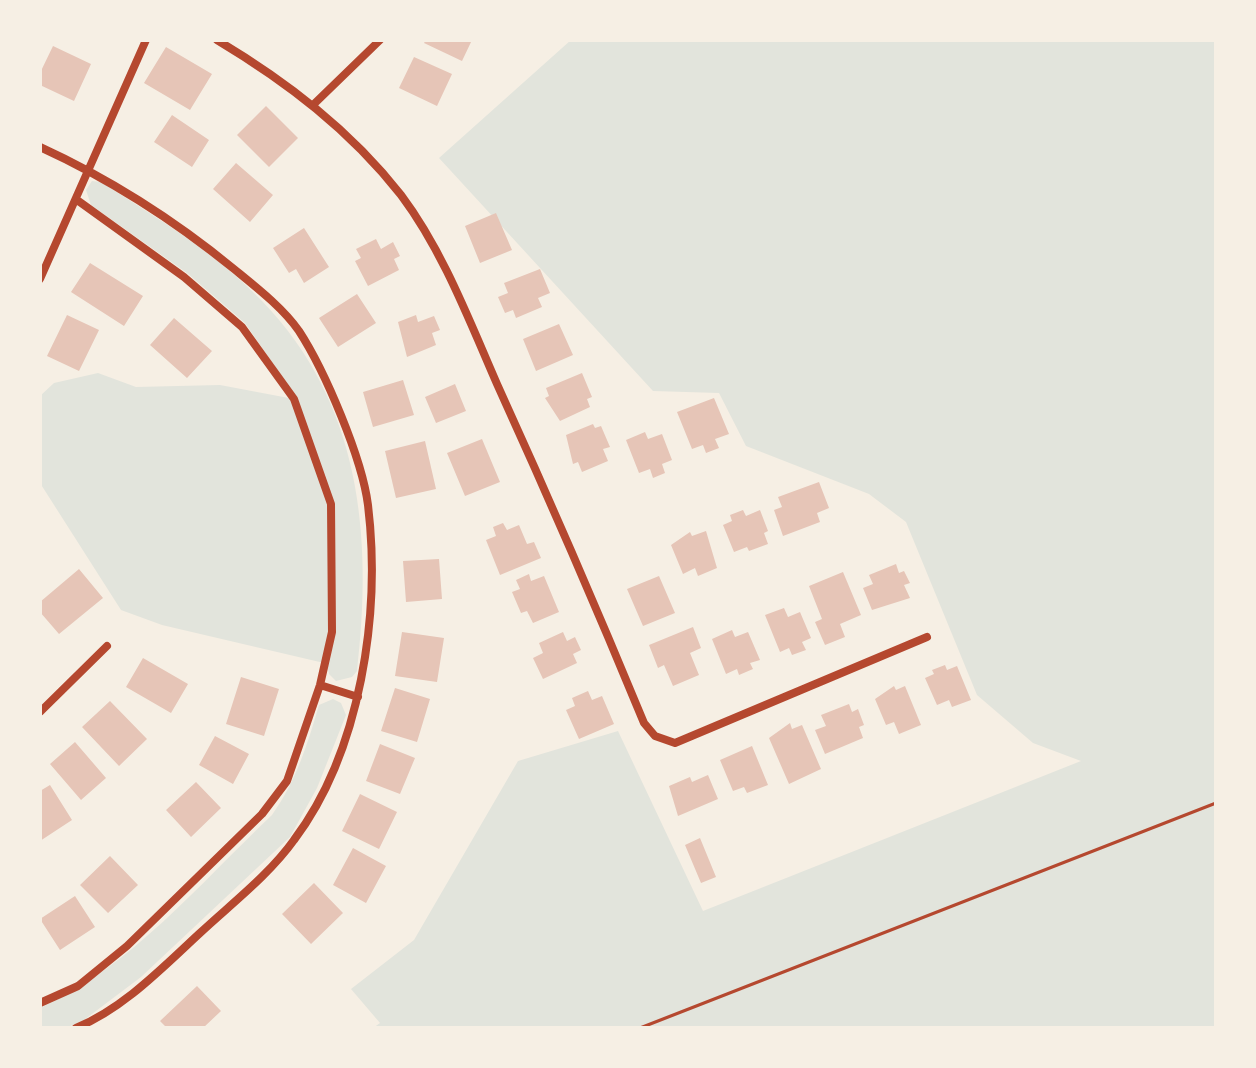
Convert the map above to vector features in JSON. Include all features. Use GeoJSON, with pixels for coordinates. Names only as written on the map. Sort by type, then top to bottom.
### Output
{"type":"FeatureCollection","features":[{"type":"Feature","properties":{"kind":"street"},"geometry":{"type":"LineString","coordinates":[[40,279],[146,40]]}},
{"type":"Feature","properties":{"kind":"street"},"geometry":{"type":"LineString","coordinates":[[217,40],[278,77],[336,124],[401,196],[446,269],[568,541],[644,723],[655,736],[675,743],[927,637]]}},
{"type":"Feature","properties":{"kind":"street"},"geometry":{"type":"LineString","coordinates":[[313,105],[380,40]]}},
{"type":"Feature","properties":{"kind":"street"},"geometry":{"type":"LineString","coordinates":[[40,147],[90,170],[178,224],[256,287],[298,331],[343,421],[368,503],[371,602],[358,697],[325,788],[294,840],[145,985],[92,1021],[76,1028]]}},
{"type":"Feature","properties":{"kind":"street"},"geometry":{"type":"LineString","coordinates":[[40,1003],[78,986],[127,946],[262,814],[287,781],[320,685],[332,632],[331,504],[294,399],[242,327],[184,277],[77,200]]}},
{"type":"Feature","properties":{"kind":"street"},"geometry":{"type":"LineString","coordinates":[[40,712],[107,646]]}},
{"type":"Feature","properties":{"kind":"street"},"geometry":{"type":"LineString","coordinates":[[320,685],[358,697]]}},
{"type":"Feature","properties":{"kind":"path"},"geometry":{"type":"LineString","coordinates":[[640,1028],[1216,803]]}},
{"type":"Feature","properties":{"kind":"shaded area"},"geometry":{"type":"Polygon","coordinates":[[[571,40],[1216,40],[1216,1028],[373,1028],[380,1023],[351,989],[414,940],[518,761],[618,731],[703,911],[1081,761],[1033,743],[977,695],[906,522],[869,494],[746,446],[719,393],[653,391],[439,158],[571,40]]]}},
{"type":"Feature","properties":{"kind":"shaded area"},"geometry":{"type":"Polygon","coordinates":[[[92,181],[101,182],[225,267],[262,301],[295,341],[321,383],[340,428],[353,474],[360,522],[362,621],[357,671],[352,677],[336,681],[329,674],[327,664],[335,632],[334,505],[298,400],[245,323],[187,273],[91,205],[86,190],[92,181]]]}},
{"type":"Feature","properties":{"kind":"shaded area"},"geometry":{"type":"Polygon","coordinates":[[[98,373],[136,387],[220,385],[294,399],[331,504],[332,632],[324,663],[162,625],[121,610],[40,483],[40,396],[54,383],[98,373]]]}},
{"type":"Feature","properties":{"kind":"shaded area"},"geometry":{"type":"Polygon","coordinates":[[[333,699],[341,703],[346,715],[317,788],[290,837],[141,977],[84,1020],[66,1028],[40,1028],[40,1008],[105,970],[135,947],[272,815],[300,763],[319,705],[333,699]]]}},
{"type":"Feature","properties":{"kind":"building"},"geometry":{"type":"Polygon","coordinates":[[[426,40],[472,40],[462,61],[424,43],[426,40]]]}},
{"type":"Feature","properties":{"kind":"building"},"geometry":{"type":"Polygon","coordinates":[[[53,46],[91,64],[74,101],[40,85],[40,73],[53,46]]]}},
{"type":"Feature","properties":{"kind":"building"},"geometry":{"type":"Polygon","coordinates":[[[166,47],[212,74],[190,110],[144,83],[166,47]]]}},
{"type":"Feature","properties":{"kind":"building"},"geometry":{"type":"Polygon","coordinates":[[[414,57],[452,74],[437,106],[399,88],[414,57]]]}},
{"type":"Feature","properties":{"kind":"building"},"geometry":{"type":"Polygon","coordinates":[[[266,106],[298,138],[269,167],[237,135],[266,106]]]}},
{"type":"Feature","properties":{"kind":"building"},"geometry":{"type":"Polygon","coordinates":[[[172,115],[209,140],[192,167],[154,142],[172,115]]]}},
{"type":"Feature","properties":{"kind":"building"},"geometry":{"type":"Polygon","coordinates":[[[236,163],[273,195],[250,222],[213,189],[236,163]]]}},
{"type":"Feature","properties":{"kind":"building"},"geometry":{"type":"Polygon","coordinates":[[[496,213],[512,250],[480,263],[465,226],[496,213]]]}},
{"type":"Feature","properties":{"kind":"building"},"geometry":{"type":"Polygon","coordinates":[[[304,228],[329,267],[304,283],[296,269],[289,273],[273,248],[304,228]]]}},
{"type":"Feature","properties":{"kind":"building"},"geometry":{"type":"Polygon","coordinates":[[[376,239],[381,249],[393,242],[400,256],[394,259],[399,270],[368,286],[355,261],[361,258],[356,249],[376,239]]]}},
{"type":"Feature","properties":{"kind":"building"},"geometry":{"type":"Polygon","coordinates":[[[90,263],[143,296],[124,326],[71,292],[90,263]]]}},
{"type":"Feature","properties":{"kind":"building"},"geometry":{"type":"Polygon","coordinates":[[[540,269],[550,293],[538,298],[542,307],[516,318],[513,310],[505,313],[498,297],[508,293],[504,283],[540,269]]]}},
{"type":"Feature","properties":{"kind":"building"},"geometry":{"type":"Polygon","coordinates":[[[357,294],[376,323],[338,347],[319,318],[357,294]]]}},
{"type":"Feature","properties":{"kind":"building"},"geometry":{"type":"Polygon","coordinates":[[[67,315],[99,330],[79,371],[47,356],[67,315]]]}},
{"type":"Feature","properties":{"kind":"building"},"geometry":{"type":"Polygon","coordinates":[[[416,315],[418,322],[434,316],[440,330],[432,333],[436,345],[407,357],[398,322],[416,315]]]}},
{"type":"Feature","properties":{"kind":"building"},"geometry":{"type":"Polygon","coordinates":[[[174,318],[212,351],[187,378],[150,345],[174,318]]]}},
{"type":"Feature","properties":{"kind":"building"},"geometry":{"type":"Polygon","coordinates":[[[559,324],[573,355],[536,371],[523,339],[559,324]]]}},
{"type":"Feature","properties":{"kind":"building"},"geometry":{"type":"Polygon","coordinates":[[[582,373],[592,397],[587,399],[590,407],[560,421],[545,398],[549,396],[546,388],[582,373]]]}},
{"type":"Feature","properties":{"kind":"building"},"geometry":{"type":"Polygon","coordinates":[[[403,380],[414,415],[373,427],[363,392],[403,380]]]}},
{"type":"Feature","properties":{"kind":"building"},"geometry":{"type":"Polygon","coordinates":[[[455,384],[466,411],[436,423],[425,397],[455,384]]]}},
{"type":"Feature","properties":{"kind":"building"},"geometry":{"type":"Polygon","coordinates":[[[714,398],[729,434],[715,439],[719,448],[706,453],[703,445],[692,449],[677,412],[714,398]]]}},
{"type":"Feature","properties":{"kind":"building"},"geometry":{"type":"Polygon","coordinates":[[[593,424],[595,428],[601,426],[610,447],[603,449],[608,461],[582,472],[578,462],[573,464],[566,435],[593,424]]]}},
{"type":"Feature","properties":{"kind":"building"},"geometry":{"type":"Polygon","coordinates":[[[645,432],[648,439],[662,434],[672,460],[662,464],[665,473],[653,478],[650,469],[639,473],[626,440],[645,432]]]}},
{"type":"Feature","properties":{"kind":"building"},"geometry":{"type":"Polygon","coordinates":[[[482,439],[500,482],[465,496],[447,453],[482,439]]]}},
{"type":"Feature","properties":{"kind":"building"},"geometry":{"type":"Polygon","coordinates":[[[425,441],[436,489],[396,498],[385,451],[425,441]]]}},
{"type":"Feature","properties":{"kind":"building"},"geometry":{"type":"Polygon","coordinates":[[[819,482],[829,508],[817,513],[820,522],[783,536],[774,510],[782,507],[778,497],[819,482]]]}},
{"type":"Feature","properties":{"kind":"building"},"geometry":{"type":"Polygon","coordinates":[[[743,510],[746,516],[760,510],[768,531],[764,533],[768,544],[749,551],[747,547],[734,552],[723,525],[732,521],[730,515],[743,510]]]}},
{"type":"Feature","properties":{"kind":"building"},"geometry":{"type":"Polygon","coordinates":[[[503,523],[507,530],[519,525],[527,544],[534,542],[541,558],[500,575],[486,540],[496,536],[493,527],[503,523]]]}},
{"type":"Feature","properties":{"kind":"building"},"geometry":{"type":"Polygon","coordinates":[[[706,531],[717,568],[698,576],[695,568],[683,574],[671,545],[690,532],[692,536],[706,531]]]}},
{"type":"Feature","properties":{"kind":"building"},"geometry":{"type":"Polygon","coordinates":[[[439,559],[442,599],[406,602],[403,561],[439,559]]]}},
{"type":"Feature","properties":{"kind":"building"},"geometry":{"type":"Polygon","coordinates":[[[896,564],[899,573],[904,571],[910,583],[904,585],[910,598],[872,610],[863,588],[873,584],[869,575],[896,564]]]}},
{"type":"Feature","properties":{"kind":"building"},"geometry":{"type":"Polygon","coordinates":[[[79,569],[103,598],[59,634],[40,612],[40,602],[79,569]]]}},
{"type":"Feature","properties":{"kind":"building"},"geometry":{"type":"Polygon","coordinates":[[[843,572],[861,615],[840,624],[845,637],[825,645],[815,622],[822,619],[809,586],[843,572]]]}},
{"type":"Feature","properties":{"kind":"building"},"geometry":{"type":"Polygon","coordinates":[[[529,574],[531,581],[544,576],[559,612],[533,623],[527,611],[521,613],[512,592],[520,589],[516,580],[529,574]]]}},
{"type":"Feature","properties":{"kind":"building"},"geometry":{"type":"Polygon","coordinates":[[[659,576],[675,613],[643,626],[627,589],[659,576]]]}},
{"type":"Feature","properties":{"kind":"building"},"geometry":{"type":"Polygon","coordinates":[[[784,608],[788,617],[800,612],[811,638],[802,642],[806,650],[792,655],[789,648],[780,652],[765,615],[784,608]]]}},
{"type":"Feature","properties":{"kind":"building"},"geometry":{"type":"Polygon","coordinates":[[[693,627],[701,648],[690,653],[699,675],[673,686],[664,665],[658,668],[649,645],[693,627]]]}},
{"type":"Feature","properties":{"kind":"building"},"geometry":{"type":"Polygon","coordinates":[[[732,630],[735,637],[748,632],[760,660],[750,663],[753,669],[739,675],[737,669],[726,674],[712,639],[732,630]]]}},
{"type":"Feature","properties":{"kind":"building"},"geometry":{"type":"Polygon","coordinates":[[[402,632],[444,638],[437,682],[395,676],[402,632]]]}},
{"type":"Feature","properties":{"kind":"building"},"geometry":{"type":"Polygon","coordinates":[[[563,632],[567,641],[575,637],[581,650],[573,654],[577,663],[543,679],[533,658],[543,653],[539,643],[563,632]]]}},
{"type":"Feature","properties":{"kind":"building"},"geometry":{"type":"Polygon","coordinates":[[[143,658],[188,684],[171,713],[126,687],[143,658]]]}},
{"type":"Feature","properties":{"kind":"building"},"geometry":{"type":"Polygon","coordinates":[[[945,665],[947,670],[957,666],[971,700],[952,707],[949,700],[937,705],[925,678],[934,674],[932,670],[945,665]]]}},
{"type":"Feature","properties":{"kind":"building"},"geometry":{"type":"Polygon","coordinates":[[[241,677],[279,689],[264,736],[226,724],[241,677]]]}},
{"type":"Feature","properties":{"kind":"building"},"geometry":{"type":"Polygon","coordinates":[[[894,686],[896,690],[905,686],[921,725],[899,734],[894,722],[886,725],[875,699],[894,686]]]}},
{"type":"Feature","properties":{"kind":"building"},"geometry":{"type":"Polygon","coordinates":[[[395,688],[430,699],[417,742],[381,731],[395,688]]]}},
{"type":"Feature","properties":{"kind":"building"},"geometry":{"type":"Polygon","coordinates":[[[588,691],[592,700],[602,696],[614,724],[579,739],[566,710],[575,706],[572,698],[588,691]]]}},
{"type":"Feature","properties":{"kind":"building"},"geometry":{"type":"Polygon","coordinates":[[[110,701],[147,739],[119,766],[82,727],[110,701]]]}},
{"type":"Feature","properties":{"kind":"building"},"geometry":{"type":"Polygon","coordinates":[[[849,704],[852,712],[858,709],[864,725],[859,727],[863,738],[825,754],[815,730],[826,726],[821,715],[849,704]]]}},
{"type":"Feature","properties":{"kind":"building"},"geometry":{"type":"Polygon","coordinates":[[[790,723],[792,729],[802,725],[821,769],[789,784],[769,738],[790,723]]]}},
{"type":"Feature","properties":{"kind":"building"},"geometry":{"type":"Polygon","coordinates":[[[215,736],[249,754],[233,784],[199,765],[215,736]]]}},
{"type":"Feature","properties":{"kind":"building"},"geometry":{"type":"Polygon","coordinates":[[[75,742],[106,778],[81,800],[50,764],[75,742]]]}},
{"type":"Feature","properties":{"kind":"building"},"geometry":{"type":"Polygon","coordinates":[[[380,744],[415,758],[400,794],[366,781],[380,744]]]}},
{"type":"Feature","properties":{"kind":"building"},"geometry":{"type":"Polygon","coordinates":[[[752,746],[768,785],[747,793],[744,787],[733,791],[720,760],[752,746]]]}},
{"type":"Feature","properties":{"kind":"building"},"geometry":{"type":"Polygon","coordinates":[[[708,775],[718,799],[678,816],[669,786],[690,777],[692,782],[708,775]]]}},
{"type":"Feature","properties":{"kind":"building"},"geometry":{"type":"Polygon","coordinates":[[[196,782],[221,808],[191,837],[166,810],[196,782]]]}},
{"type":"Feature","properties":{"kind":"building"},"geometry":{"type":"Polygon","coordinates":[[[50,785],[72,820],[40,841],[40,791],[50,785]]]}},
{"type":"Feature","properties":{"kind":"building"},"geometry":{"type":"Polygon","coordinates":[[[360,794],[397,812],[379,849],[342,831],[360,794]]]}},
{"type":"Feature","properties":{"kind":"building"},"geometry":{"type":"Polygon","coordinates":[[[700,838],[716,877],[701,883],[685,845],[700,838]]]}},
{"type":"Feature","properties":{"kind":"building"},"geometry":{"type":"Polygon","coordinates":[[[353,848],[386,866],[366,903],[333,885],[353,848]]]}},
{"type":"Feature","properties":{"kind":"building"},"geometry":{"type":"Polygon","coordinates":[[[110,856],[138,885],[108,913],[80,885],[110,856]]]}},
{"type":"Feature","properties":{"kind":"building"},"geometry":{"type":"Polygon","coordinates":[[[314,883],[343,913],[311,944],[282,914],[314,883]]]}},
{"type":"Feature","properties":{"kind":"building"},"geometry":{"type":"Polygon","coordinates":[[[75,896],[95,927],[60,950],[40,919],[75,896]]]}},
{"type":"Feature","properties":{"kind":"building"},"geometry":{"type":"Polygon","coordinates":[[[197,986],[221,1011],[203,1028],[167,1028],[160,1021],[197,986]]]}}]}
